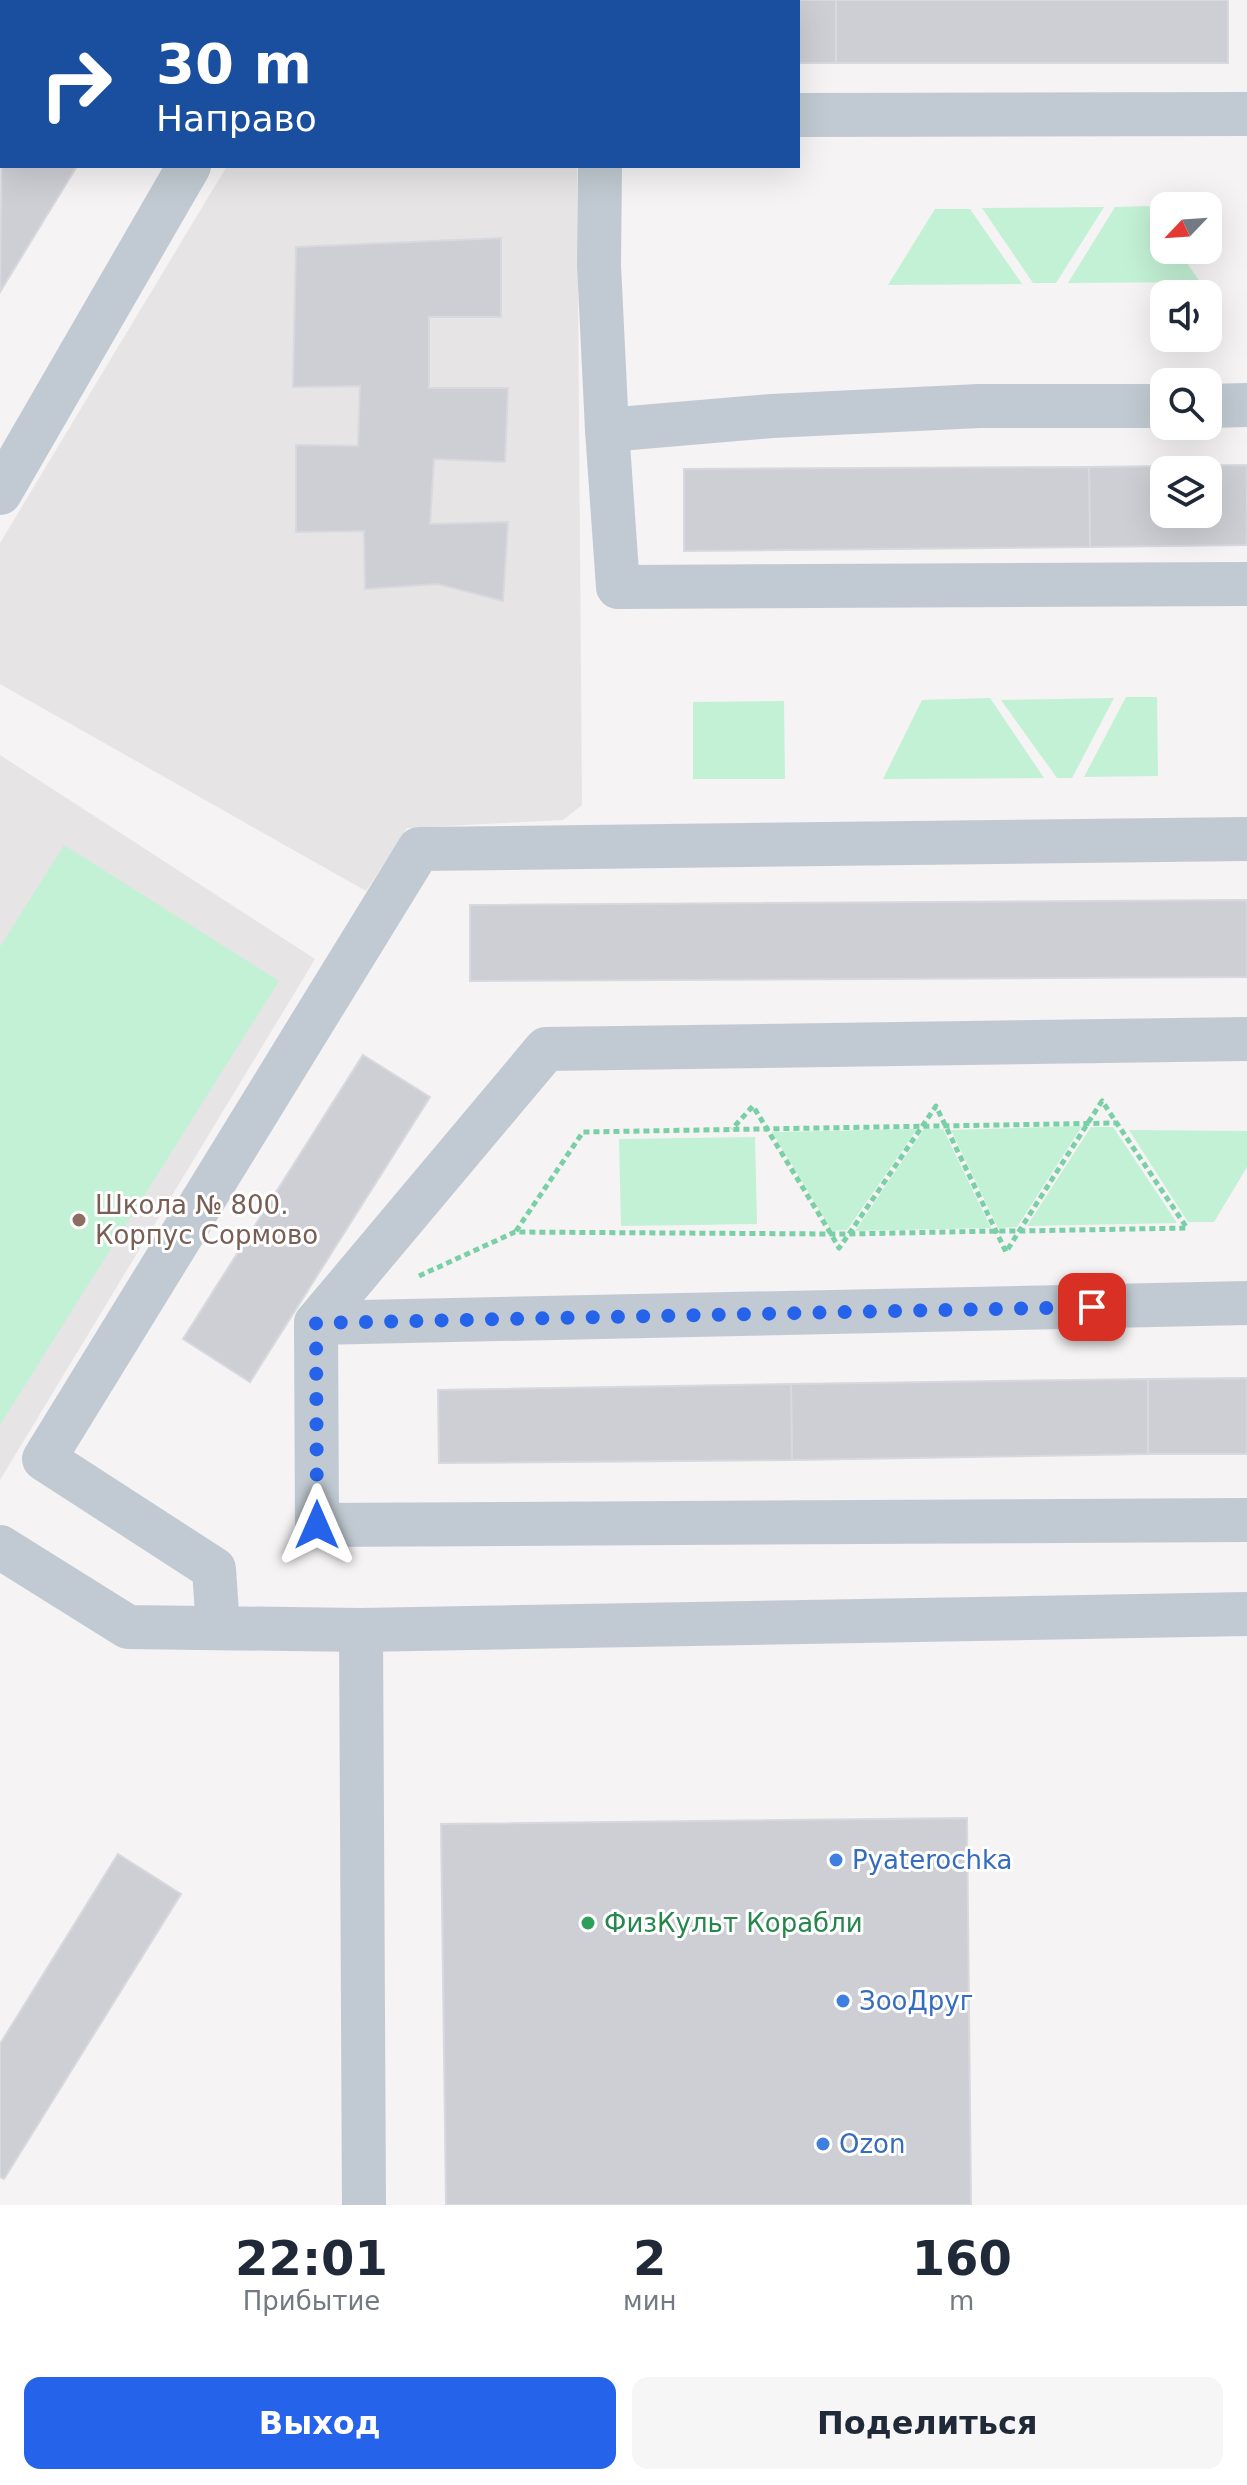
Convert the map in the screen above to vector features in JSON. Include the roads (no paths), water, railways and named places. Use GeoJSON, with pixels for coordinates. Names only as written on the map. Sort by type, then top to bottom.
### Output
{"type":"FeatureCollection","features":[{"type":"Feature","properties":{"kind":"lane"},"geometry":{"type":"LineString","coordinates":[[800,115],[1247,114]]}},
{"type":"Feature","properties":{"kind":"lane"},"geometry":{"type":"LineString","coordinates":[[0,493],[188,168]]}},
{"type":"Feature","properties":{"kind":"lane"},"geometry":{"type":"LineString","coordinates":[[600,168],[599,265],[618,587],[1247,584]]}},
{"type":"Feature","properties":{"kind":"lane"},"geometry":{"type":"LineString","coordinates":[[1222,406],[1247,405]]}},
{"type":"Feature","properties":{"kind":"lane"},"geometry":{"type":"LineString","coordinates":[[607,430],[772,416],[979,406],[1150,406]]}},
{"type":"Feature","properties":{"kind":"lane"},"geometry":{"type":"LineString","coordinates":[[218,1628],[214,1569],[44,1459],[419,849],[1247,839]]}},
{"type":"Feature","properties":{"kind":"lane"},"geometry":{"type":"LineString","coordinates":[[1247,1039],[546,1049],[316,1323],[317,1525],[1247,1520]]}},
{"type":"Feature","properties":{"kind":"lane"},"geometry":{"type":"LineString","coordinates":[[316,1323],[1247,1303]]}},
{"type":"Feature","properties":{"kind":"lane"},"geometry":{"type":"LineString","coordinates":[[0,1547],[128,1627],[361,1630],[1247,1614]]}},
{"type":"Feature","properties":{"kind":"lane"},"geometry":{"type":"LineString","coordinates":[[361,1630],[364,2205]]}},
{"type":"Feature","properties":{"kind":"place","name":"Школа № 800. Корпус Сормово"},"geometry":{"type":"Point","coordinates":[79,1220]}},
{"type":"Feature","properties":{"kind":"place","name":"Pyaterochka"},"geometry":{"type":"Point","coordinates":[836,1860]}},
{"type":"Feature","properties":{"kind":"place","name":"ФизКульт Корабли"},"geometry":{"type":"Point","coordinates":[588,1923]}},
{"type":"Feature","properties":{"kind":"place","name":"ЗооДруг"},"geometry":{"type":"Point","coordinates":[843,2001]}},
{"type":"Feature","properties":{"kind":"place","name":"Ozon"},"geometry":{"type":"Point","coordinates":[823,2144]}}]}
